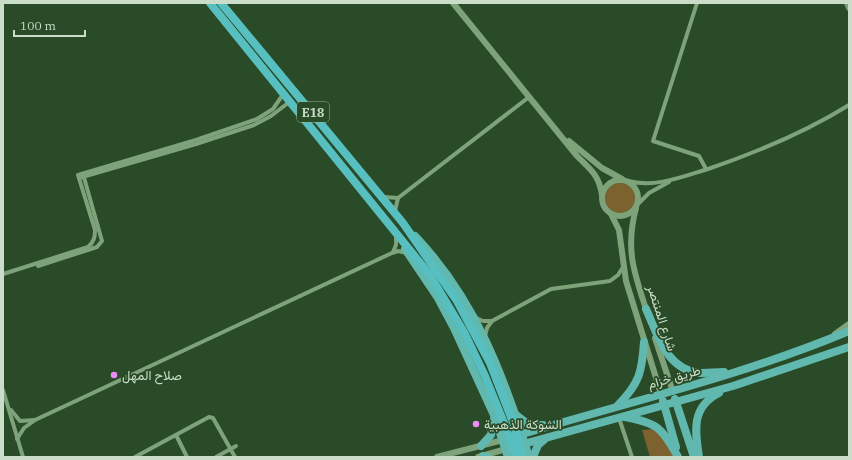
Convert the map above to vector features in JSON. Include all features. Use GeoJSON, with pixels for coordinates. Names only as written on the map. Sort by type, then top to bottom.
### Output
{"type":"FeatureCollection","features":[{"type":"Feature","properties":{"kind":"highway","name":"E18"},"geometry":{"type":"LineString","coordinates":[[210,3],[430,275],[448,305],[485,376],[523,457]]}},
{"type":"Feature","properties":{"kind":"highway","name":"E18"},"geometry":{"type":"LineString","coordinates":[[221,3],[396,214],[457,301],[481,344],[500,388],[516,457]]}},
{"type":"Feature","properties":{"kind":"main road"},"geometry":{"type":"LineString","coordinates":[[403,223],[447,275],[485,337],[530,457]]}},
{"type":"Feature","properties":{"kind":"main road"},"geometry":{"type":"LineString","coordinates":[[391,226],[438,298],[449,318],[494,415],[507,453]]}},
{"type":"Feature","properties":{"kind":"main road"},"geometry":{"type":"LineString","coordinates":[[646,309],[667,354],[679,366],[688,371],[699,373],[732,372]]}},
{"type":"Feature","properties":{"kind":"main road","name":"طريق خزام"},"geometry":{"type":"LineString","coordinates":[[503,440],[616,406],[673,392],[823,342],[849,331]]}},
{"type":"Feature","properties":{"kind":"main road"},"geometry":{"type":"LineString","coordinates":[[616,406],[632,390],[640,376],[644,342]]}},
{"type":"Feature","properties":{"kind":"main road","name":"طريق خزام"},"geometry":{"type":"LineString","coordinates":[[507,453],[525,444],[733,386],[849,347]]}},
{"type":"Feature","properties":{"kind":"main road"},"geometry":{"type":"LineString","coordinates":[[700,457],[695,433],[701,410],[710,398],[733,386]]}},
{"type":"Feature","properties":{"kind":"main road","name":"شارع المنتصر"},"geometry":{"type":"LineString","coordinates":[[673,392],[694,457]]}},
{"type":"Feature","properties":{"kind":"main road","name":"شارع المنتصر"},"geometry":{"type":"LineString","coordinates":[[661,394],[679,457]]}},
{"type":"Feature","properties":{"kind":"main road"},"geometry":{"type":"LineString","coordinates":[[515,414],[529,424],[552,425]]}},
{"type":"Feature","properties":{"kind":"main road"},"geometry":{"type":"LineString","coordinates":[[481,446],[491,435],[494,415]]}},
{"type":"Feature","properties":{"kind":"main road"},"geometry":{"type":"LineString","coordinates":[[620,417],[642,420],[655,425],[666,434],[679,457]]}},
{"type":"Feature","properties":{"kind":"main road"},"geometry":{"type":"LineString","coordinates":[[533,457],[538,445],[551,437]]}},
{"type":"Feature","properties":{"kind":"street"},"geometry":{"type":"LineString","coordinates":[[453,3],[558,133],[596,175],[600,182],[603,206],[611,214],[622,216],[628,214],[649,193],[672,180]]}},
{"type":"Feature","properties":{"kind":"street"},"geometry":{"type":"LineString","coordinates":[[697,3],[653,141],[699,156],[706,169]]}},
{"type":"Feature","properties":{"kind":"street"},"geometry":{"type":"LineString","coordinates":[[847,3],[849,8]]}},
{"type":"Feature","properties":{"kind":"street"},"geometry":{"type":"LineString","coordinates":[[82,177],[257,119],[273,109],[282,96]]}},
{"type":"Feature","properties":{"kind":"street"},"geometry":{"type":"LineString","coordinates":[[396,214],[395,207],[398,198],[529,97]]}},
{"type":"Feature","properties":{"kind":"street"},"geometry":{"type":"LineString","coordinates":[[82,177],[196,144],[254,125],[271,116],[288,103]]}},
{"type":"Feature","properties":{"kind":"street"},"geometry":{"type":"LineString","coordinates":[[602,195],[606,185],[616,180],[648,184],[672,180],[750,155],[818,124],[849,105]]}},
{"type":"Feature","properties":{"kind":"street"},"geometry":{"type":"LineString","coordinates":[[558,133],[602,168],[625,180],[637,189],[638,195],[636,206]]}},
{"type":"Feature","properties":{"kind":"street"},"geometry":{"type":"LineString","coordinates":[[3,276],[88,247],[92,244],[95,236],[95,230],[82,177]]}},
{"type":"Feature","properties":{"kind":"street"},"geometry":{"type":"LineString","coordinates":[[3,276],[97,247],[101,244],[101,233],[82,177]]}},
{"type":"Feature","properties":{"kind":"street"},"geometry":{"type":"LineString","coordinates":[[382,197],[398,198]]}},
{"type":"Feature","properties":{"kind":"street","name":"شارع المنتصر"},"geometry":{"type":"LineString","coordinates":[[636,206],[630,237],[631,261],[673,392]]}},
{"type":"Feature","properties":{"kind":"street","name":"شارع المنتصر"},"geometry":{"type":"LineString","coordinates":[[611,214],[619,230],[623,266],[644,342],[661,394]]}},
{"type":"Feature","properties":{"kind":"street"},"geometry":{"type":"LineString","coordinates":[[392,253],[396,245],[395,233]]}},
{"type":"Feature","properties":{"kind":"street"},"geometry":{"type":"LineString","coordinates":[[17,438],[24,428],[35,420],[392,253],[402,251],[408,254]]}},
{"type":"Feature","properties":{"kind":"street"},"geometry":{"type":"LineString","coordinates":[[485,337],[487,328],[492,321],[551,289],[610,281],[618,275],[623,266]]}},
{"type":"Feature","properties":{"kind":"street"},"geometry":{"type":"LineString","coordinates":[[474,317],[484,321],[492,321]]}},
{"type":"Feature","properties":{"kind":"street"},"geometry":{"type":"LineString","coordinates":[[823,342],[849,324]]}},
{"type":"Feature","properties":{"kind":"street"},"geometry":{"type":"LineString","coordinates":[[3,390],[23,457]]}},
{"type":"Feature","properties":{"kind":"street"},"geometry":{"type":"LineString","coordinates":[[8,407],[20,421],[35,420]]}},
{"type":"Feature","properties":{"kind":"street"},"geometry":{"type":"LineString","coordinates":[[135,457],[141,456],[208,417],[212,417],[235,457]]}},
{"type":"Feature","properties":{"kind":"street"},"geometry":{"type":"LineString","coordinates":[[620,417],[632,457]]}},
{"type":"Feature","properties":{"kind":"street"},"geometry":{"type":"LineString","coordinates":[[176,435],[187,457]]}},
{"type":"Feature","properties":{"kind":"street"},"geometry":{"type":"LineString","coordinates":[[437,457],[503,440]]}},
{"type":"Feature","properties":{"kind":"street"},"geometry":{"type":"LineString","coordinates":[[216,457],[236,446]]}},
{"type":"Feature","properties":{"kind":"street"},"geometry":{"type":"LineString","coordinates":[[483,457],[507,453]]}},
{"type":"Feature","properties":{"kind":"shaded area"},"geometry":{"type":"Polygon","coordinates":[[[620,183],[626,184],[634,192],[634,204],[626,212],[620,213],[614,212],[606,204],[605,198],[606,192],[614,184],[620,183]]]}},
{"type":"Feature","properties":{"kind":"shaded area"},"geometry":{"type":"Polygon","coordinates":[[[654,429],[663,435],[674,457],[650,457],[642,430],[654,429]]]}},
{"type":"Feature","properties":{"kind":"place","name":"صلاح المهل"},"geometry":{"type":"Point","coordinates":[114,375]}},
{"type":"Feature","properties":{"kind":"place","name":"الشوكة الذهبية"},"geometry":{"type":"Point","coordinates":[476,424]}}]}
